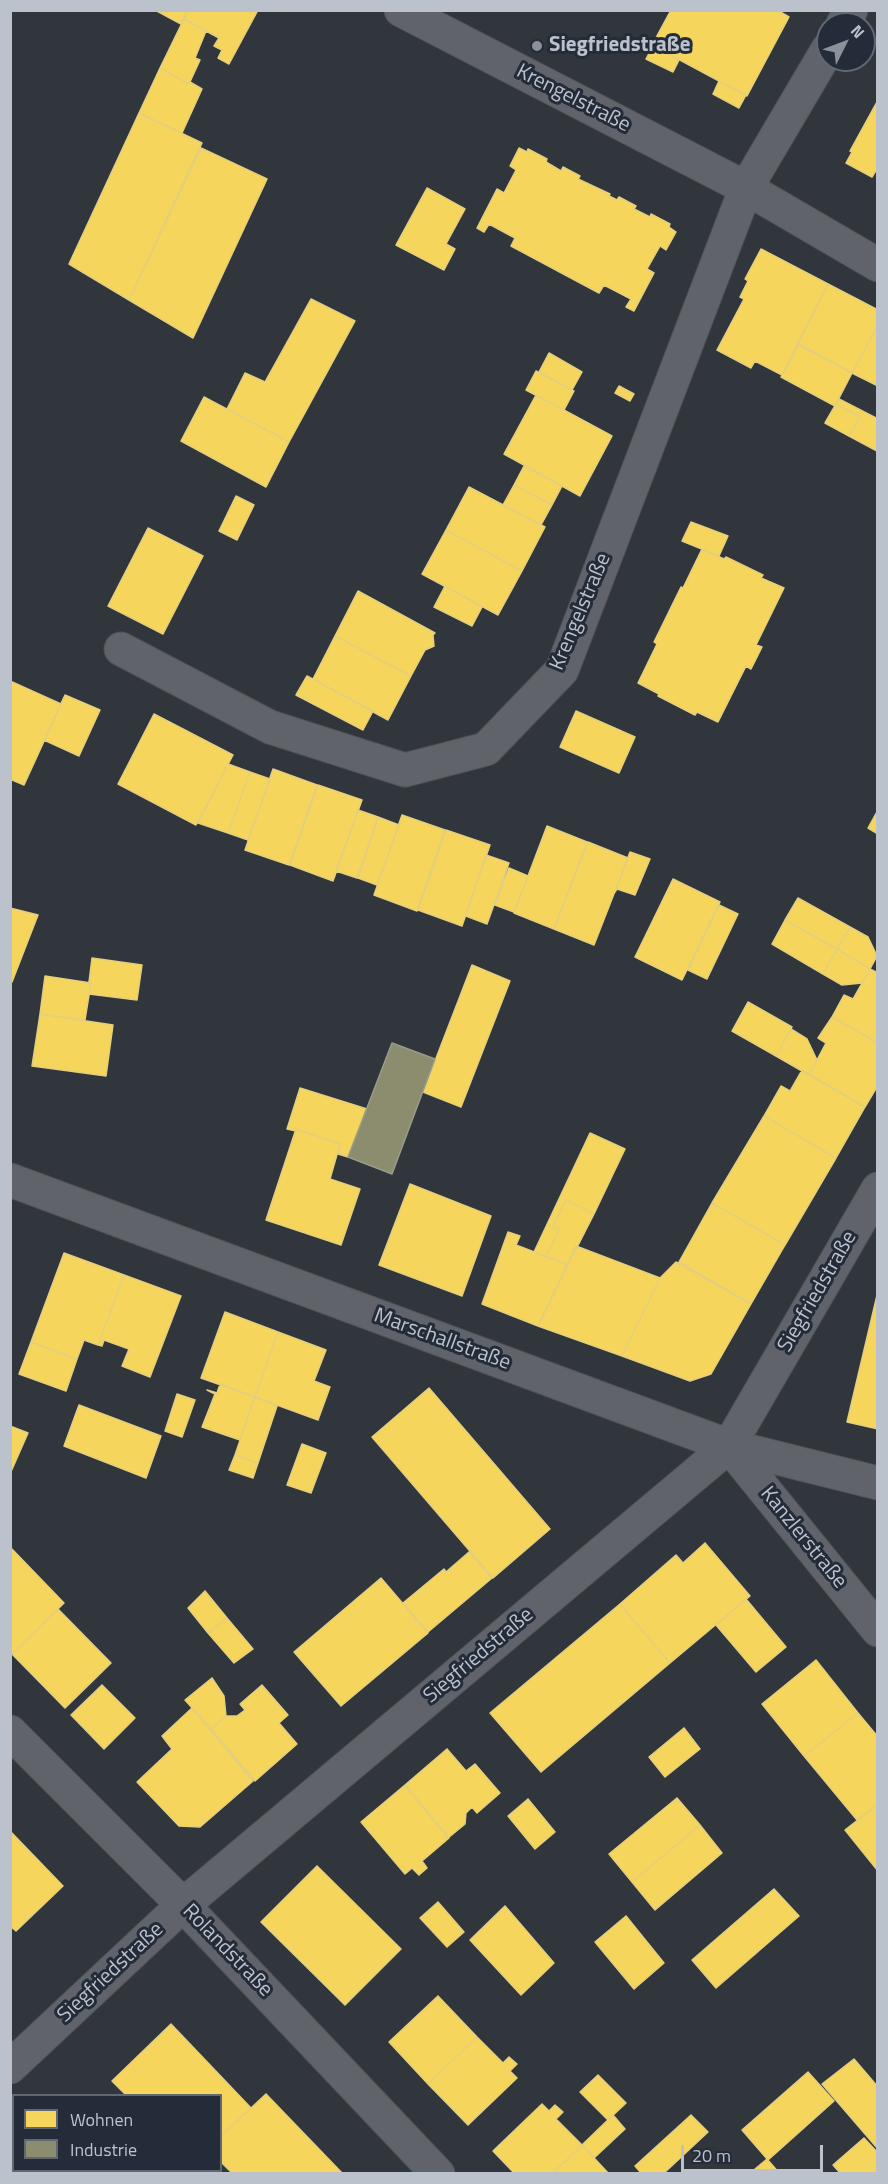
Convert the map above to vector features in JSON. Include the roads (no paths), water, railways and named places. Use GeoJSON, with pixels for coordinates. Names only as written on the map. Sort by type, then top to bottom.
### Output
{"type":"FeatureCollection","features":[{"type":"Feature","properties":{"kind":"street","name":"Krengelstraße"},"geometry":{"type":"LineString","coordinates":[[401,10],[746,188],[878,265]]}},
{"type":"Feature","properties":{"kind":"street","name":"Krengelstraße"},"geometry":{"type":"LineString","coordinates":[[121,649],[270,727],[405,770],[486,750],[562,670],[746,188],[816,69]]}},
{"type":"Feature","properties":{"kind":"street","name":"Marschallstraße"},"geometry":{"type":"LineString","coordinates":[[10,1180],[729,1446],[878,1483]]}},
{"type":"Feature","properties":{"kind":"street","name":"Siegfriedstraße"},"geometry":{"type":"LineString","coordinates":[[10,2067],[183,1905],[729,1446],[878,1188]]}},
{"type":"Feature","properties":{"kind":"street","name":"Kanzlerstraße"},"geometry":{"type":"LineString","coordinates":[[729,1446],[878,1630]]}},
{"type":"Feature","properties":{"kind":"street","name":"Rolandstraße"},"geometry":{"type":"LineString","coordinates":[[10,1732],[183,1905],[438,2174]]}},
{"type":"Feature","properties":{"kind":"place","name":"Siegfriedstraße"},"geometry":{"type":"Point","coordinates":[537,46]}}]}
